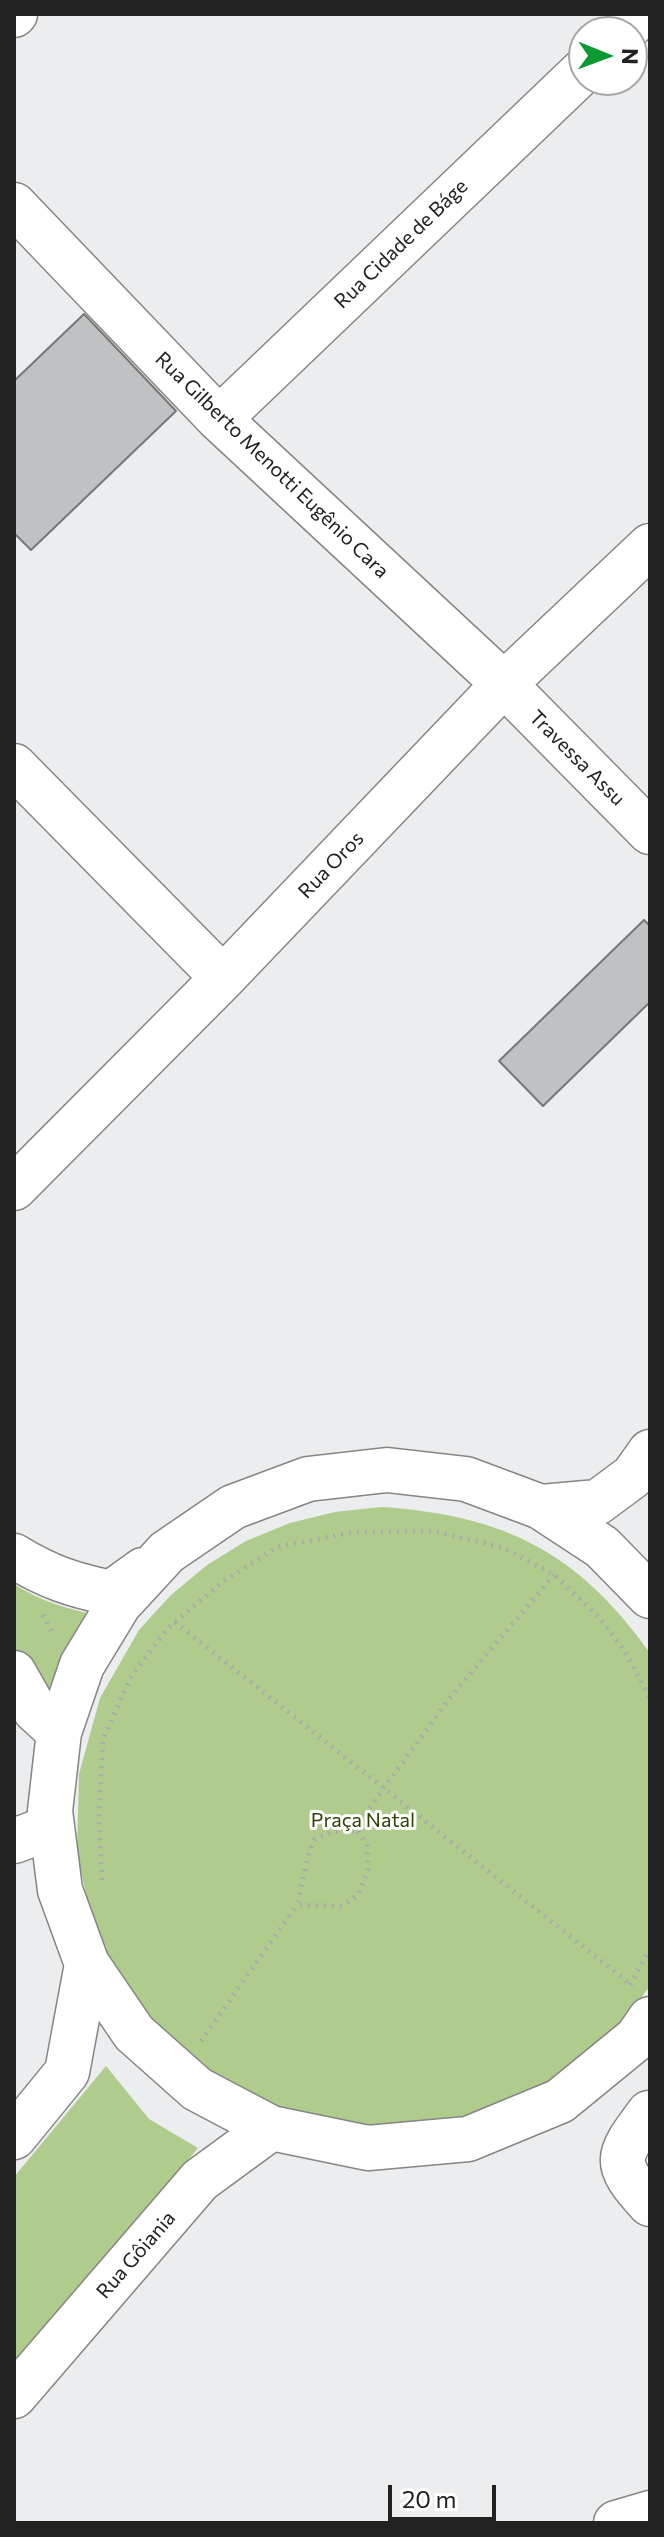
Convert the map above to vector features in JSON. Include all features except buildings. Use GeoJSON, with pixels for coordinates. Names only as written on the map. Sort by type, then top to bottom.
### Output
{"type":"FeatureCollection","features":[{"type":"Feature","properties":{"kind":"street","name":"Rua Cidade de Báge"},"geometry":{"type":"LineString","coordinates":[[219,419],[568,85]]}},
{"type":"Feature","properties":{"kind":"street","name":"Rua Gilberto Menotti Eugênio Cara"},"geometry":{"type":"LineString","coordinates":[[14,205],[219,419],[504,684]]}},
{"type":"Feature","properties":{"kind":"street","name":"Rua Oros"},"geometry":{"type":"LineString","coordinates":[[14,1188],[223,978],[504,684],[650,546]]}},
{"type":"Feature","properties":{"kind":"street","name":"Travessa Assu"},"geometry":{"type":"LineString","coordinates":[[504,684],[650,832]]}},
{"type":"Feature","properties":{"kind":"street"},"geometry":{"type":"LineString","coordinates":[[14,766],[223,978]]}},
{"type":"Feature","properties":{"kind":"street"},"geometry":{"type":"LineString","coordinates":[[541,1507],[598,1502],[633,1476],[650,1452]]}},
{"type":"Feature","properties":{"kind":"street"},"geometry":{"type":"LineString","coordinates":[[14,1556],[72,1585],[111,1593],[233,1507],[308,1479],[387,1470],[466,1479],[541,1507],[602,1547],[650,1596]]}},
{"type":"Feature","properties":{"kind":"street"},"geometry":{"type":"LineString","coordinates":[[167,1552],[119,1604],[82,1665],[59,1732],[50,1811],[33,1834],[60,1890],[87,1964],[134,2033],[197,2089],[271,2128],[368,2148],[468,2139],[560,2101],[637,2038],[635,1999]]}},
{"type":"Feature","properties":{"kind":"street"},"geometry":{"type":"LineString","coordinates":[[14,1673],[35,1710],[59,1732]]}},
{"type":"Feature","properties":{"kind":"street"},"geometry":{"type":"LineString","coordinates":[[14,2137],[67,2072],[87,1964]]}},
{"type":"Feature","properties":{"kind":"street"},"geometry":{"type":"LineString","coordinates":[[649,2113],[627,2143],[622,2164],[629,2181],[650,2204]]}},
{"type":"Feature","properties":{"kind":"street","name":"Rua Gôiania"},"geometry":{"type":"LineString","coordinates":[[14,2396],[200,2180],[271,2128]]}},
{"type":"Feature","properties":{"kind":"path"},"geometry":{"type":"LineString","coordinates":[[106,1893],[102,1880],[99,1816],[103,1739],[131,1677],[168,1628],[225,1580],[278,1547],[354,1532],[434,1531],[504,1548],[554,1575],[606,1627],[624,1650],[650,1698]]}},
{"type":"Feature","properties":{"kind":"path"},"geometry":{"type":"LineString","coordinates":[[358,1831],[365,1814],[449,1699],[554,1575]]}},
{"type":"Feature","properties":{"kind":"path"},"geometry":{"type":"LineString","coordinates":[[175,1622],[385,1788],[635,1999],[650,1949]]}},
{"type":"Feature","properties":{"kind":"path"},"geometry":{"type":"LineString","coordinates":[[198,2047],[297,1905],[315,1839],[332,1832],[358,1831]]}},
{"type":"Feature","properties":{"kind":"path"},"geometry":{"type":"LineString","coordinates":[[297,1905],[343,1906],[359,1894],[368,1869],[367,1846],[358,1831]]}},
{"type":"Feature","properties":{"kind":"green space","name":"Praça Natal"},"geometry":{"type":"Polygon","coordinates":[[[381,1507],[465,1519],[535,1545],[595,1589],[650,1653],[650,1986],[611,2038],[550,2088],[479,2121],[401,2134],[249,2102],[183,2058],[130,1999],[94,1930],[77,1853],[79,1774],[100,1698],[139,1630],[171,1595],[207,1565],[246,1541],[290,1523],[335,1512],[381,1507]]]}},
{"type":"Feature","properties":{"kind":"green space"},"geometry":{"type":"Polygon","coordinates":[[[14,1584],[56,1604],[102,1616],[56,1696],[36,1670],[14,1654],[14,1584]]]}},
{"type":"Feature","properties":{"kind":"green space"},"geometry":{"type":"Polygon","coordinates":[[[106,2066],[149,2119],[198,2148],[14,2369],[14,2177],[106,2066]]]}}]}
